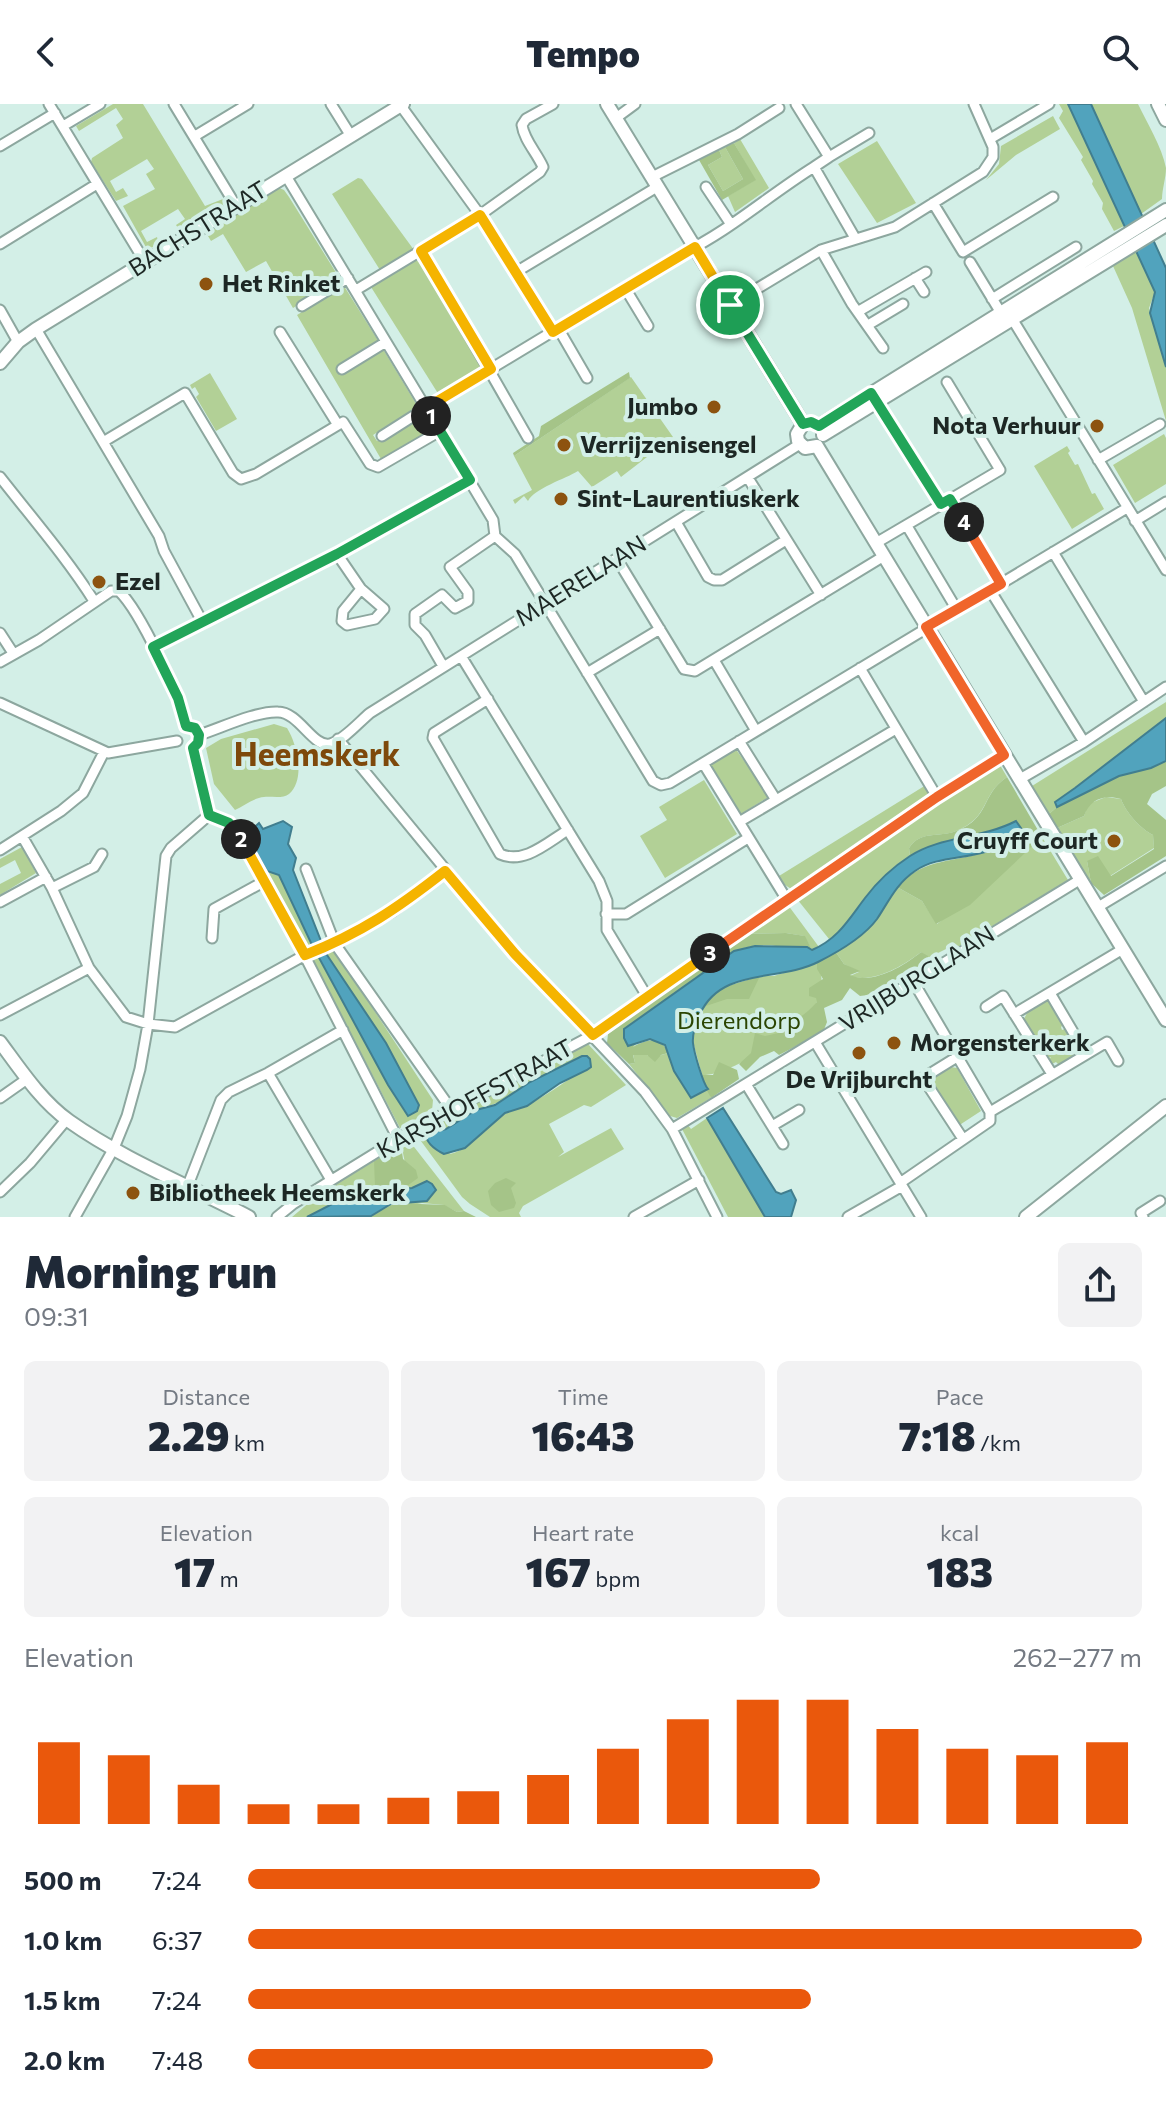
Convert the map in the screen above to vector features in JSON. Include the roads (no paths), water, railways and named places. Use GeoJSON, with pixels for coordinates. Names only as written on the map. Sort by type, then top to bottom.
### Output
{"type":"FeatureCollection","features":[{"type":"Feature","properties":{"kind":"street"},"geometry":{"type":"LineString","coordinates":[[63,126],[100,104]]}},
{"type":"Feature","properties":{"kind":"street"},"geometry":{"type":"LineString","coordinates":[[174,104],[236,206]]}},
{"type":"Feature","properties":{"kind":"street"},"geometry":{"type":"LineString","coordinates":[[195,136],[248,104]]}},
{"type":"Feature","properties":{"kind":"street"},"geometry":{"type":"LineString","coordinates":[[331,104],[351,136]]}},
{"type":"Feature","properties":{"kind":"street"},"geometry":{"type":"LineString","coordinates":[[356,290],[480,215],[540,172],[543,167],[522,125],[526,119],[553,104]]}},
{"type":"Feature","properties":{"kind":"street"},"geometry":{"type":"LineString","coordinates":[[607,104],[803,424]]}},
{"type":"Feature","properties":{"kind":"street"},"geometry":{"type":"LineString","coordinates":[[616,118],[635,104]]}},
{"type":"Feature","properties":{"kind":"street"},"geometry":{"type":"LineString","coordinates":[[796,104],[829,157]]}},
{"type":"Feature","properties":{"kind":"street"},"geometry":{"type":"LineString","coordinates":[[730,305],[821,250],[895,227],[989,166],[993,157],[990,139],[974,104]]}},
{"type":"Feature","properties":{"kind":"street"},"geometry":{"type":"LineString","coordinates":[[990,139],[1049,104]]}},
{"type":"Feature","properties":{"kind":"street"},"geometry":{"type":"LineString","coordinates":[[1158,104],[1166,120]]}},
{"type":"Feature","properties":{"kind":"street"},"geometry":{"type":"LineString","coordinates":[[402,105],[480,215],[587,378]]}},
{"type":"Feature","properties":{"kind":"street","name":"BACHSTRAAT"},"geometry":{"type":"LineString","coordinates":[[0,363],[18,342],[36,329],[402,105]]}},
{"type":"Feature","properties":{"kind":"street"},"geometry":{"type":"LineString","coordinates":[[516,272],[654,182],[738,134],[781,105]]}},
{"type":"Feature","properties":{"kind":"street"},"geometry":{"type":"LineString","coordinates":[[0,146],[52,108],[145,262]]}},
{"type":"Feature","properties":{"kind":"street"},"geometry":{"type":"LineString","coordinates":[[382,436],[695,247],[869,133]]}},
{"type":"Feature","properties":{"kind":"street"},"geometry":{"type":"LineString","coordinates":[[814,167],[855,238]]}},
{"type":"Feature","properties":{"kind":"street"},"geometry":{"type":"LineString","coordinates":[[286,176],[470,480],[493,520],[495,536],[515,554],[653,781],[661,785],[670,783],[1127,508]]}},
{"type":"Feature","properties":{"kind":"street"},"geometry":{"type":"LineString","coordinates":[[0,244],[97,184]]}},
{"type":"Feature","properties":{"kind":"street"},"geometry":{"type":"LineString","coordinates":[[706,187],[730,223]]}},
{"type":"Feature","properties":{"kind":"street"},"geometry":{"type":"LineString","coordinates":[[933,203],[963,252],[1053,197]]}},
{"type":"Feature","properties":{"kind":"street"},"geometry":{"type":"LineString","coordinates":[[1166,210],[1150,227],[874,397],[820,436],[808,449],[800,444],[797,434],[803,424],[811,422],[820,436],[876,543],[1166,1020]]}},
{"type":"Feature","properties":{"kind":"street"},"geometry":{"type":"LineString","coordinates":[[1150,227],[1166,225]]}},
{"type":"Feature","properties":{"kind":"street"},"geometry":{"type":"LineString","coordinates":[[992,299],[1076,247]]}},
{"type":"Feature","properties":{"kind":"street"},"geometry":{"type":"LineString","coordinates":[[821,250],[852,304],[883,348]]}},
{"type":"Feature","properties":{"kind":"street"},"geometry":{"type":"LineString","coordinates":[[421,251],[528,438]]}},
{"type":"Feature","properties":{"kind":"street"},"geometry":{"type":"LineString","coordinates":[[970,262],[992,299],[1007,314],[1166,570]]}},
{"type":"Feature","properties":{"kind":"street"},"geometry":{"type":"LineString","coordinates":[[859,311],[926,272]]}},
{"type":"Feature","properties":{"kind":"street"},"geometry":{"type":"LineString","coordinates":[[302,306],[348,278]]}},
{"type":"Feature","properties":{"kind":"street"},"geometry":{"type":"LineString","coordinates":[[915,278],[924,292]]}},
{"type":"Feature","properties":{"kind":"street"},"geometry":{"type":"LineString","coordinates":[[625,288],[648,326]]}},
{"type":"Feature","properties":{"kind":"street"},"geometry":{"type":"LineString","coordinates":[[868,325],[903,304]]}},
{"type":"Feature","properties":{"kind":"street"},"geometry":{"type":"LineString","coordinates":[[0,310],[18,342]]}},
{"type":"Feature","properties":{"kind":"street"},"geometry":{"type":"LineString","coordinates":[[36,329],[159,536],[203,623]]}},
{"type":"Feature","properties":{"kind":"street"},"geometry":{"type":"LineString","coordinates":[[280,332],[338,425]]}},
{"type":"Feature","properties":{"kind":"street"},"geometry":{"type":"LineString","coordinates":[[342,369],[386,342]]}},
{"type":"Feature","properties":{"kind":"street"},"geometry":{"type":"LineString","coordinates":[[876,543],[1000,470],[947,382]]}},
{"type":"Feature","properties":{"kind":"street"},"geometry":{"type":"LineString","coordinates":[[103,442],[185,393],[233,473],[241,479],[256,474],[343,422],[370,464],[378,467],[440,431]]}},
{"type":"Feature","properties":{"kind":"street"},"geometry":{"type":"LineString","coordinates":[[874,397],[1001,584]]}},
{"type":"Feature","properties":{"kind":"street"},"geometry":{"type":"LineString","coordinates":[[1098,460],[1160,424]]}},
{"type":"Feature","properties":{"kind":"street","name":"MAERELAAN"},"geometry":{"type":"LineString","coordinates":[[338,739],[370,713],[443,666],[800,444]]}},
{"type":"Feature","properties":{"kind":"street"},"geometry":{"type":"LineString","coordinates":[[0,477],[31,519],[65,556],[94,601]]}},
{"type":"Feature","properties":{"kind":"street"},"geometry":{"type":"LineString","coordinates":[[748,478],[821,595]]}},
{"type":"Feature","properties":{"kind":"street"},"geometry":{"type":"LineString","coordinates":[[153,647],[337,554],[470,480]]}},
{"type":"Feature","properties":{"kind":"street"},"geometry":{"type":"LineString","coordinates":[[1135,521],[1166,502]]}},
{"type":"Feature","properties":{"kind":"street"},"geometry":{"type":"LineString","coordinates":[[676,522],[708,577],[714,580],[722,580],[786,540]]}},
{"type":"Feature","properties":{"kind":"street"},"geometry":{"type":"LineString","coordinates":[[907,526],[957,610]]}},
{"type":"Feature","properties":{"kind":"street"},"geometry":{"type":"LineString","coordinates":[[443,666],[425,635],[415,625],[415,614],[442,595],[455,608],[468,601],[468,592],[450,567],[495,536]]}},
{"type":"Feature","properties":{"kind":"street"},"geometry":{"type":"LineString","coordinates":[[1053,552],[1144,702]]}},
{"type":"Feature","properties":{"kind":"street"},"geometry":{"type":"LineString","coordinates":[[337,554],[361,589],[384,609],[375,619],[347,625],[342,621],[343,611],[361,589]]}},
{"type":"Feature","properties":{"kind":"street"},"geometry":{"type":"LineString","coordinates":[[617,559],[684,669],[695,671],[884,556]]}},
{"type":"Feature","properties":{"kind":"street"},"geometry":{"type":"LineString","coordinates":[[990,590],[1084,742]]}},
{"type":"Feature","properties":{"kind":"street"},"geometry":{"type":"LineString","coordinates":[[0,662],[39,640],[111,591],[122,593],[178,698],[186,726]]}},
{"type":"Feature","properties":{"kind":"street"},"geometry":{"type":"LineString","coordinates":[[587,673],[660,629]]}},
{"type":"Feature","properties":{"kind":"street"},"geometry":{"type":"LineString","coordinates":[[0,633],[13,653]]}},
{"type":"Feature","properties":{"kind":"street"},"geometry":{"type":"LineString","coordinates":[[461,656],[604,892],[607,930],[648,998]]}},
{"type":"Feature","properties":{"kind":"street"},"geometry":{"type":"LineString","coordinates":[[714,660],[756,731]]}},
{"type":"Feature","properties":{"kind":"street"},"geometry":{"type":"LineString","coordinates":[[860,668],[937,797]]}},
{"type":"Feature","properties":{"kind":"street"},"geometry":{"type":"LineString","coordinates":[[1020,779],[1084,742],[1166,687]]}},
{"type":"Feature","properties":{"kind":"street"},"geometry":{"type":"LineString","coordinates":[[488,699],[434,733],[433,738],[500,854],[510,858],[520,857],[568,830]]}},
{"type":"Feature","properties":{"kind":"street"},"geometry":{"type":"LineString","coordinates":[[0,703],[104,752],[177,741]]}},
{"type":"Feature","properties":{"kind":"street"},"geometry":{"type":"LineString","coordinates":[[199,735],[278,712],[291,715],[323,744],[338,739],[515,954],[645,1092],[672,1129],[717,1217]]}},
{"type":"Feature","properties":{"kind":"street"},"geometry":{"type":"LineString","coordinates":[[186,726],[195,728],[199,735],[198,743],[193,748],[184,748],[177,741],[179,730],[186,726]]}},
{"type":"Feature","properties":{"kind":"street"},"geometry":{"type":"LineString","coordinates":[[739,822],[896,729]]}},
{"type":"Feature","properties":{"kind":"street"},"geometry":{"type":"LineString","coordinates":[[739,741],[776,800]]}},
{"type":"Feature","properties":{"kind":"street"},"geometry":{"type":"LineString","coordinates":[[193,748],[209,815]]}},
{"type":"Feature","properties":{"kind":"street"},"geometry":{"type":"LineString","coordinates":[[0,850],[83,793],[104,752]]}},
{"type":"Feature","properties":{"kind":"street","name":"KARSHOFFSTRAAT"},"geometry":{"type":"LineString","coordinates":[[277,1217],[398,1139],[593,1035],[937,797],[1004,755]]}},
{"type":"Feature","properties":{"kind":"street"},"geometry":{"type":"LineString","coordinates":[[703,763],[787,900]]}},
{"type":"Feature","properties":{"kind":"street"},"geometry":{"type":"LineString","coordinates":[[209,815],[233,826],[305,955],[398,1139]]}},
{"type":"Feature","properties":{"kind":"street"},"geometry":{"type":"LineString","coordinates":[[75,1217],[114,1148],[140,1069],[148,1024],[166,856],[209,815]]}},
{"type":"Feature","properties":{"kind":"street"},"geometry":{"type":"LineString","coordinates":[[22,836],[52,888],[89,968],[126,1017],[148,1024],[175,1027],[305,955],[335,944],[393,911],[445,871]]}},
{"type":"Feature","properties":{"kind":"street"},"geometry":{"type":"LineString","coordinates":[[606,914],[626,914],[748,838]]}},
{"type":"Feature","properties":{"kind":"street"},"geometry":{"type":"LineString","coordinates":[[52,888],[94,867],[102,854]]}},
{"type":"Feature","properties":{"kind":"street"},"geometry":{"type":"LineString","coordinates":[[1098,907],[1166,866]]}},
{"type":"Feature","properties":{"kind":"street"},"geometry":{"type":"LineString","coordinates":[[306,869],[335,944],[451,1109]]}},
{"type":"Feature","properties":{"kind":"street"},"geometry":{"type":"LineString","coordinates":[[0,902],[46,877]]}},
{"type":"Feature","properties":{"kind":"street","name":"VRIJBURGLAAN"},"geometry":{"type":"LineString","coordinates":[[672,1129],[1081,879]]}},
{"type":"Feature","properties":{"kind":"street"},"geometry":{"type":"LineString","coordinates":[[212,938],[214,909],[265,881]]}},
{"type":"Feature","properties":{"kind":"street"},"geometry":{"type":"LineString","coordinates":[[1014,1014],[1123,949]]}},
{"type":"Feature","properties":{"kind":"street"},"geometry":{"type":"LineString","coordinates":[[0,1015],[89,968]]}},
{"type":"Feature","properties":{"kind":"street"},"geometry":{"type":"LineString","coordinates":[[848,1217],[959,1145],[990,1121],[990,1112],[913,981]]}},
{"type":"Feature","properties":{"kind":"street"},"geometry":{"type":"LineString","coordinates":[[1050,993],[1086,1054]]}},
{"type":"Feature","properties":{"kind":"street"},"geometry":{"type":"LineString","coordinates":[[986,1007],[1003,996],[1052,1074]]}},
{"type":"Feature","properties":{"kind":"street"},"geometry":{"type":"LineString","coordinates":[[188,1185],[221,1100],[229,1092],[343,1030]]}},
{"type":"Feature","properties":{"kind":"street"},"geometry":{"type":"LineString","coordinates":[[0,1042],[27,1079],[67,1119],[114,1148],[249,1217]]}},
{"type":"Feature","properties":{"kind":"street"},"geometry":{"type":"LineString","coordinates":[[815,1042],[921,1217]]}},
{"type":"Feature","properties":{"kind":"street"},"geometry":{"type":"LineString","coordinates":[[990,1112],[1107,1042],[1118,1061]]}},
{"type":"Feature","properties":{"kind":"street"},"geometry":{"type":"LineString","coordinates":[[957,1057],[923,1078],[963,1139]]}},
{"type":"Feature","properties":{"kind":"street"},"geometry":{"type":"LineString","coordinates":[[268,1073],[331,1180]]}},
{"type":"Feature","properties":{"kind":"street"},"geometry":{"type":"LineString","coordinates":[[0,1098],[27,1079]]}},
{"type":"Feature","properties":{"kind":"street"},"geometry":{"type":"LineString","coordinates":[[746,1084],[783,1144]]}},
{"type":"Feature","properties":{"kind":"street"},"geometry":{"type":"LineString","coordinates":[[772,1126],[799,1110]]}},
{"type":"Feature","properties":{"kind":"street"},"geometry":{"type":"LineString","coordinates":[[1033,1215],[1164,1111]]}},
{"type":"Feature","properties":{"kind":"street"},"geometry":{"type":"LineString","coordinates":[[0,1192],[30,1163],[67,1119]]}},
{"type":"Feature","properties":{"kind":"street"},"geometry":{"type":"LineString","coordinates":[[634,1217],[699,1180]]}},
{"type":"Feature","properties":{"kind":"street"},"geometry":{"type":"LineString","coordinates":[[1143,1217],[1141,1213],[1160,1201]]}},
{"type":"Feature","properties":{"kind":"water"},"geometry":{"type":"Polygon","coordinates":[[[1068,104],[1091,104],[1166,268],[1166,367],[1150,313],[1155,292],[1068,104]]]}},
{"type":"Feature","properties":{"kind":"water"},"geometry":{"type":"Polygon","coordinates":[[[1166,718],[1166,761],[1119,776],[1057,807],[1055,802],[1166,718]]]}},
{"type":"Feature","properties":{"kind":"water"},"geometry":{"type":"Polygon","coordinates":[[[283,821],[292,827],[288,844],[296,858],[293,870],[321,941],[312,945],[279,875],[267,871],[246,835],[259,823],[263,829],[283,821]]]}},
{"type":"Feature","properties":{"kind":"water"},"geometry":{"type":"Polygon","coordinates":[[[1016,821],[1023,831],[995,848],[931,863],[908,876],[871,926],[834,954],[803,968],[736,982],[710,999],[699,1017],[693,1040],[699,1068],[708,1089],[691,1098],[674,1071],[665,1045],[650,1039],[628,1046],[624,1029],[734,951],[755,946],[807,947],[812,950],[836,934],[880,881],[910,856],[922,849],[1016,821]]]}},
{"type":"Feature","properties":{"kind":"water"},"geometry":{"type":"Polygon","coordinates":[[[325,952],[386,1043],[419,1105],[417,1111],[408,1116],[318,956],[325,952]]]}},
{"type":"Feature","properties":{"kind":"water"},"geometry":{"type":"Polygon","coordinates":[[[582,1056],[590,1059],[591,1067],[560,1083],[527,1106],[505,1113],[465,1148],[444,1154],[428,1141],[426,1134],[446,1129],[476,1110],[495,1105],[530,1082],[582,1056]]]}},
{"type":"Feature","properties":{"kind":"water"},"geometry":{"type":"Polygon","coordinates":[[[723,1108],[776,1192],[781,1194],[791,1190],[796,1200],[791,1217],[765,1217],[707,1118],[723,1108]]]}},
{"type":"Feature","properties":{"kind":"water"},"geometry":{"type":"Polygon","coordinates":[[[427,1181],[436,1190],[427,1201],[391,1204],[371,1216],[307,1217],[334,1203],[362,1200],[391,1190],[412,1188],[427,1181]]]}},
{"type":"Feature","properties":{"kind":"place","name":"Het Rinket"},"geometry":{"type":"Point","coordinates":[206,284]}},
{"type":"Feature","properties":{"kind":"place","name":"Jumbo"},"geometry":{"type":"Point","coordinates":[714,407]}},
{"type":"Feature","properties":{"kind":"place","name":"Nota Verhuur"},"geometry":{"type":"Point","coordinates":[1097,426]}},
{"type":"Feature","properties":{"kind":"place","name":"Verrijzenisengel"},"geometry":{"type":"Point","coordinates":[564,445]}},
{"type":"Feature","properties":{"kind":"place","name":"Sint-Laurentiuskerk"},"geometry":{"type":"Point","coordinates":[561,499]}},
{"type":"Feature","properties":{"kind":"place","name":"Ezel"},"geometry":{"type":"Point","coordinates":[99,582]}},
{"type":"Feature","properties":{"kind":"place","name":"Cruyff Court"},"geometry":{"type":"Point","coordinates":[1114,841]}},
{"type":"Feature","properties":{"kind":"place","name":"Morgensterkerk"},"geometry":{"type":"Point","coordinates":[894,1043]}},
{"type":"Feature","properties":{"kind":"place","name":"De Vrijburcht"},"geometry":{"type":"Point","coordinates":[859,1053]}},
{"type":"Feature","properties":{"kind":"place","name":"Bibliotheek Heemskerk"},"geometry":{"type":"Point","coordinates":[133,1193]}},
{"type":"Feature","properties":{"kind":"district","name":"Heemskerk"},"geometry":{"type":"Point","coordinates":[317,755]}},
{"type":"Feature","properties":{"kind":"park label","name":"Dierendorp"},"geometry":{"type":"Point","coordinates":[739,1021]}}]}
